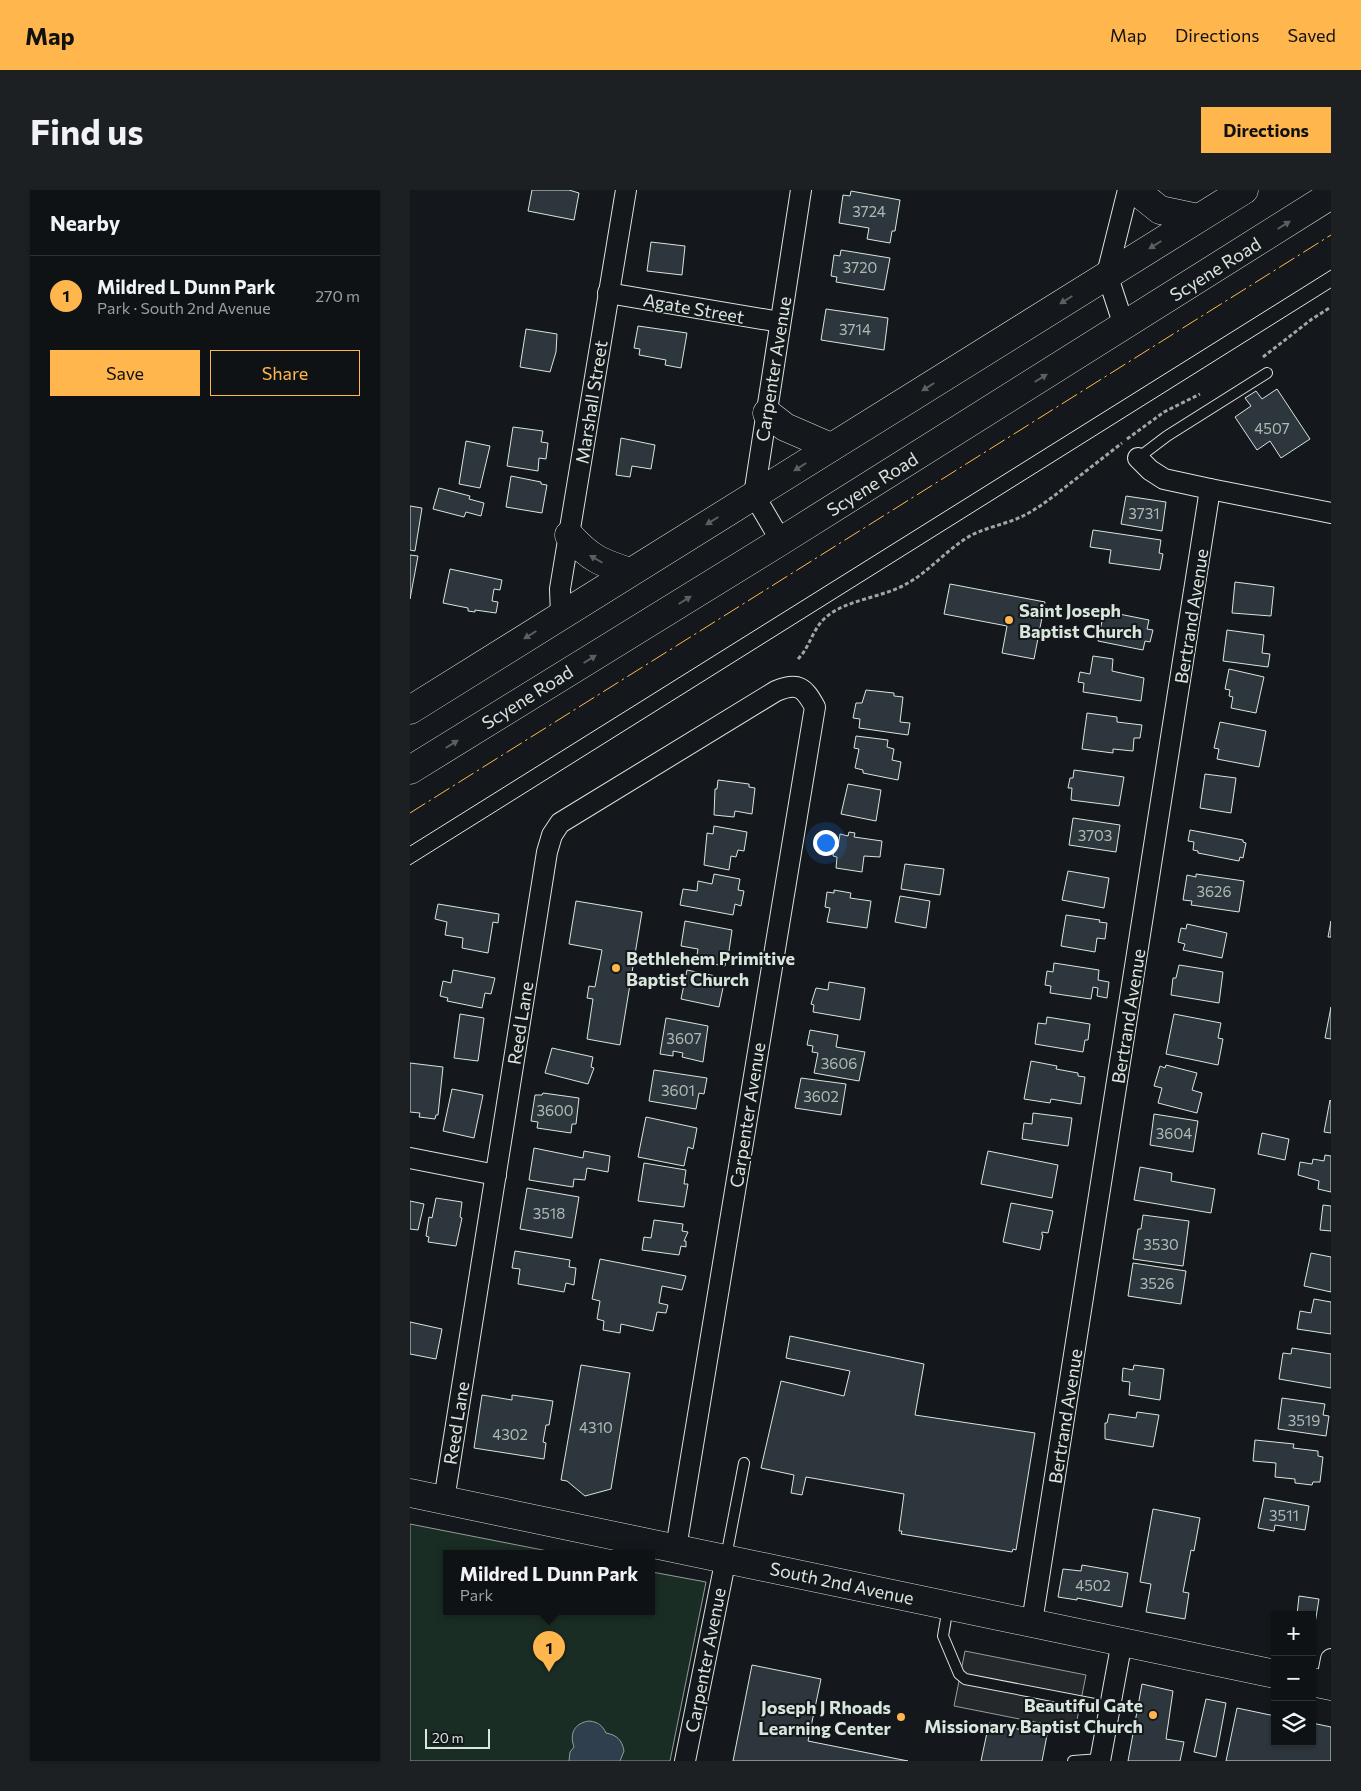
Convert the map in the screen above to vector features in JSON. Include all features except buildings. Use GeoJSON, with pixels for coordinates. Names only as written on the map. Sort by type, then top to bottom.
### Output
{"type":"FeatureCollection","features":[{"type":"Feature","properties":{"kind":"main road"},"geometry":{"type":"LineString","coordinates":[[1135,190],[1160,210],[1198,218]]}},
{"type":"Feature","properties":{"kind":"main road"},"geometry":{"type":"LineString","coordinates":[[410,710],[1244,190]]}},
{"type":"Feature","properties":{"kind":"main road","name":"Scyene Road"},"geometry":{"type":"LineString","coordinates":[[410,770],[781,541],[1331,195]]}},
{"type":"Feature","properties":{"kind":"main road"},"geometry":{"type":"LineString","coordinates":[[767,413],[784,427],[831,447]]}},
{"type":"Feature","properties":{"kind":"main road"},"geometry":{"type":"LineString","coordinates":[[569,535],[584,551],[600,562],[630,572]]}},
{"type":"Feature","properties":{"kind":"main road","name":"South 2nd Avenue"},"geometry":{"type":"LineString","coordinates":[[410,1493],[1271,1673]]}},
{"type":"Feature","properties":{"kind":"street","name":"Marshall Street"},"geometry":{"type":"LineString","coordinates":[[561,615],[560,589],[626,190]]}},
{"type":"Feature","properties":{"kind":"street","name":"Carpenter Avenue"},"geometry":{"type":"LineString","coordinates":[[754,495],[801,190]]}},
{"type":"Feature","properties":{"kind":"street"},"geometry":{"type":"LineString","coordinates":[[1124,326],[1107,274],[1128,190]]}},
{"type":"Feature","properties":{"kind":"street","name":"Agate Street"},"geometry":{"type":"LineString","coordinates":[[608,293],[780,322]]}},
{"type":"Feature","properties":{"kind":"street"},"geometry":{"type":"LineString","coordinates":[[1138,458],[1150,470],[1164,479],[1331,513]]}},
{"type":"Feature","properties":{"kind":"street","name":"Bertrand Avenue"},"geometry":{"type":"LineString","coordinates":[[1032,1622],[1210,489]]}},
{"type":"Feature","properties":{"kind":"street"},"geometry":{"type":"LineString","coordinates":[[754,495],[781,541]]}},
{"type":"Feature","properties":{"kind":"street","name":"Reed Lane"},"geometry":{"type":"LineString","coordinates":[[444,1500],[545,862],[552,836],[560,824],[776,691],[790,686],[800,687]]}},
{"type":"Feature","properties":{"kind":"street","name":"Carpenter Avenue"},"geometry":{"type":"LineString","coordinates":[[676,1548],[815,707],[809,696],[800,687]]}},
{"type":"Feature","properties":{"kind":"street"},"geometry":{"type":"LineString","coordinates":[[410,1158],[496,1175]]}},
{"type":"Feature","properties":{"kind":"street","name":"Carpenter Avenue"},"geometry":{"type":"LineString","coordinates":[[685,1761],[726,1558]]}},
{"type":"Feature","properties":{"kind":"street"},"geometry":{"type":"LineString","coordinates":[[1100,1760],[1122,1641]]}},
{"type":"Feature","properties":{"kind":"lane"},"geometry":{"type":"LineString","coordinates":[[1138,458],[1167,436],[1268,373]]}},
{"type":"Feature","properties":{"kind":"lane"},"geometry":{"type":"LineString","coordinates":[[726,1558],[744,1463]]}},
{"type":"Feature","properties":{"kind":"lane"},"geometry":{"type":"LineString","coordinates":[[948,1606],[943,1636],[959,1674],[965,1679],[1110,1708]]}},
{"type":"Feature","properties":{"kind":"lane"},"geometry":{"type":"LineString","coordinates":[[1073,1761],[1100,1760]]}},
{"type":"Feature","properties":{"kind":"path"},"geometry":{"type":"LineString","coordinates":[[1258,362],[1312,319],[1331,307]]}},
{"type":"Feature","properties":{"kind":"path"},"geometry":{"type":"LineString","coordinates":[[798,659],[804,653],[817,627],[825,618],[839,609],[907,584],[976,532],[1024,516],[1046,502],[1150,420],[1201,394]]}},
{"type":"Feature","properties":{"kind":"green space"},"geometry":{"type":"Polygon","coordinates":[[[410,1524],[543,1550],[443,1550],[443,1615],[655,1615],[655,1573],[706,1582],[670,1761],[410,1761],[410,1524]]]}},
{"type":"Feature","properties":{"kind":"shaded area"},"geometry":{"type":"Polygon","coordinates":[[[965,1651],[1086,1675],[1075,1730],[954,1706],[965,1651]]]}},
{"type":"Feature","properties":{"kind":"water"},"geometry":{"type":"Polygon","coordinates":[[[589,1721],[599,1724],[606,1733],[613,1735],[620,1741],[624,1751],[620,1761],[569,1761],[570,1752],[574,1747],[572,1737],[574,1730],[580,1724],[589,1721]]]}},
{"type":"Feature","properties":{"kind":"tram line"},"geometry":{"type":"LineString","coordinates":[[410,846],[1331,270]]}},
{"type":"Feature","properties":{"kind":"tram line"},"geometry":{"type":"LineString","coordinates":[[410,865],[1331,288]]}},
{"type":"Feature","properties":{"kind":"power"},"geometry":{"type":"LineString","coordinates":[[410,813],[1331,235]]}},
{"type":"Feature","properties":{"kind":"place","name":"Saint Joseph Baptist Church"},"geometry":{"type":"Point","coordinates":[1009,620]}},
{"type":"Feature","properties":{"kind":"place","name":"Bethlehem Primitive Baptist Church"},"geometry":{"type":"Point","coordinates":[616,968]}},
{"type":"Feature","properties":{"kind":"place","name":"Mildred L Dunn Park"},"geometry":{"type":"Point","coordinates":[549,1672]}},
{"type":"Feature","properties":{"kind":"place","name":"Beautiful Gate Missionary Baptist Church"},"geometry":{"type":"Point","coordinates":[1153,1715]}},
{"type":"Feature","properties":{"kind":"place","name":"Joseph J Rhoads Learning Center"},"geometry":{"type":"Point","coordinates":[901,1717]}}]}
